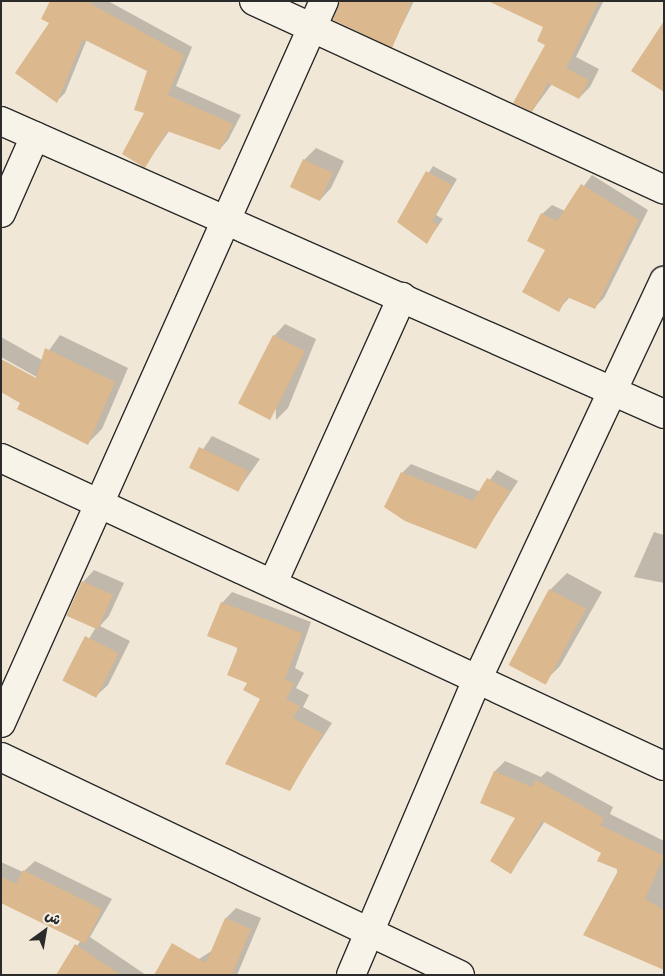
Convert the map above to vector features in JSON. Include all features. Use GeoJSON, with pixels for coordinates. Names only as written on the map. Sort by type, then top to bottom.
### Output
{"type":"FeatureCollection","features":[{"type":"Feature","properties":{"kind":"street"},"geometry":{"type":"LineString","coordinates":[[254,1],[664,190]]}},
{"type":"Feature","properties":{"kind":"street"},"geometry":{"type":"LineString","coordinates":[[1,723],[98,500],[324,1]]}},
{"type":"Feature","properties":{"kind":"street"},"geometry":{"type":"LineString","coordinates":[[1,121],[664,414]]}},
{"type":"Feature","properties":{"kind":"street"},"geometry":{"type":"LineString","coordinates":[[1,213],[35,136]]}},
{"type":"Feature","properties":{"kind":"street"},"geometry":{"type":"LineString","coordinates":[[351,975],[371,932],[477,680],[664,281]]}},
{"type":"Feature","properties":{"kind":"street"},"geometry":{"type":"LineString","coordinates":[[273,583],[402,297]]}},
{"type":"Feature","properties":{"kind":"street"},"geometry":{"type":"LineString","coordinates":[[1,458],[98,500],[477,680],[664,766]]}},
{"type":"Feature","properties":{"kind":"street"},"geometry":{"type":"LineString","coordinates":[[1,757],[460,975]]}},
{"type":"Feature","properties":{"kind":"building"},"geometry":{"type":"Polygon","coordinates":[[[50,1],[86,1],[184,55],[168,95],[233,124],[220,150],[167,131],[145,168],[122,154],[144,113],[134,110],[147,71],[83,39],[57,103],[15,73],[49,23],[41,19],[50,1]]]}},
{"type":"Feature","properties":{"kind":"building"},"geometry":{"type":"Polygon","coordinates":[[[339,1],[412,1],[392,48],[333,20],[339,1]]]}},
{"type":"Feature","properties":{"kind":"building"},"geometry":{"type":"Polygon","coordinates":[[[488,1],[599,1],[566,68],[589,80],[579,99],[548,83],[532,112],[513,103],[545,45],[537,41],[543,27],[488,1]]]}},
{"type":"Feature","properties":{"kind":"building"},"geometry":{"type":"Polygon","coordinates":[[[664,21],[664,92],[631,71],[664,21]]]}},
{"type":"Feature","properties":{"kind":"building"},"geometry":{"type":"Polygon","coordinates":[[[303,159],[333,173],[320,201],[290,187],[303,159]]]}},
{"type":"Feature","properties":{"kind":"building"},"geometry":{"type":"Polygon","coordinates":[[[426,171],[452,185],[432,221],[438,225],[427,244],[397,222],[426,171]]]}},
{"type":"Feature","properties":{"kind":"building"},"geometry":{"type":"Polygon","coordinates":[[[581,184],[639,220],[595,309],[567,297],[559,312],[522,292],[545,250],[527,241],[541,213],[557,221],[581,184]]]}},
{"type":"Feature","properties":{"kind":"building"},"geometry":{"type":"Polygon","coordinates":[[[273,335],[305,351],[270,420],[238,404],[273,335]]]}},
{"type":"Feature","properties":{"kind":"building"},"geometry":{"type":"Polygon","coordinates":[[[45,348],[115,382],[88,445],[17,409],[20,403],[1,392],[1,359],[36,378],[45,348]]]}},
{"type":"Feature","properties":{"kind":"building"},"geometry":{"type":"Polygon","coordinates":[[[199,447],[248,471],[238,492],[189,468],[199,447]]]}},
{"type":"Feature","properties":{"kind":"building"},"geometry":{"type":"Polygon","coordinates":[[[401,472],[473,501],[487,478],[510,491],[476,549],[405,521],[384,507],[401,472]]]}},
{"type":"Feature","properties":{"kind":"building"},"geometry":{"type":"Polygon","coordinates":[[[82,581],[113,595],[98,630],[67,616],[82,581]]]}},
{"type":"Feature","properties":{"kind":"building"},"geometry":{"type":"Polygon","coordinates":[[[549,589],[586,609],[546,685],[509,665],[549,589]]]}},
{"type":"Feature","properties":{"kind":"building"},"geometry":{"type":"Polygon","coordinates":[[[221,602],[302,633],[285,679],[294,684],[286,699],[300,706],[293,718],[323,734],[290,791],[225,764],[260,699],[243,690],[247,683],[227,675],[238,648],[207,636],[221,602]]]}},
{"type":"Feature","properties":{"kind":"building"},"geometry":{"type":"Polygon","coordinates":[[[85,636],[119,653],[96,698],[62,681],[85,636]]]}},
{"type":"Feature","properties":{"kind":"building"},"geometry":{"type":"Polygon","coordinates":[[[494,771],[532,787],[536,780],[604,818],[600,825],[664,856],[645,899],[664,910],[664,970],[583,935],[617,874],[617,869],[597,861],[601,853],[542,821],[511,874],[490,861],[515,818],[480,803],[494,771]]]}},
{"type":"Feature","properties":{"kind":"building"},"geometry":{"type":"Polygon","coordinates":[[[23,870],[102,909],[85,944],[1,903],[1,877],[16,884],[23,870]]]}},
{"type":"Feature","properties":{"kind":"building"},"geometry":{"type":"Polygon","coordinates":[[[225,918],[251,929],[232,975],[154,975],[172,943],[206,963],[225,918]]]}},
{"type":"Feature","properties":{"kind":"building"},"geometry":{"type":"Polygon","coordinates":[[[75,944],[121,975],[56,975],[75,944]]]}}]}
